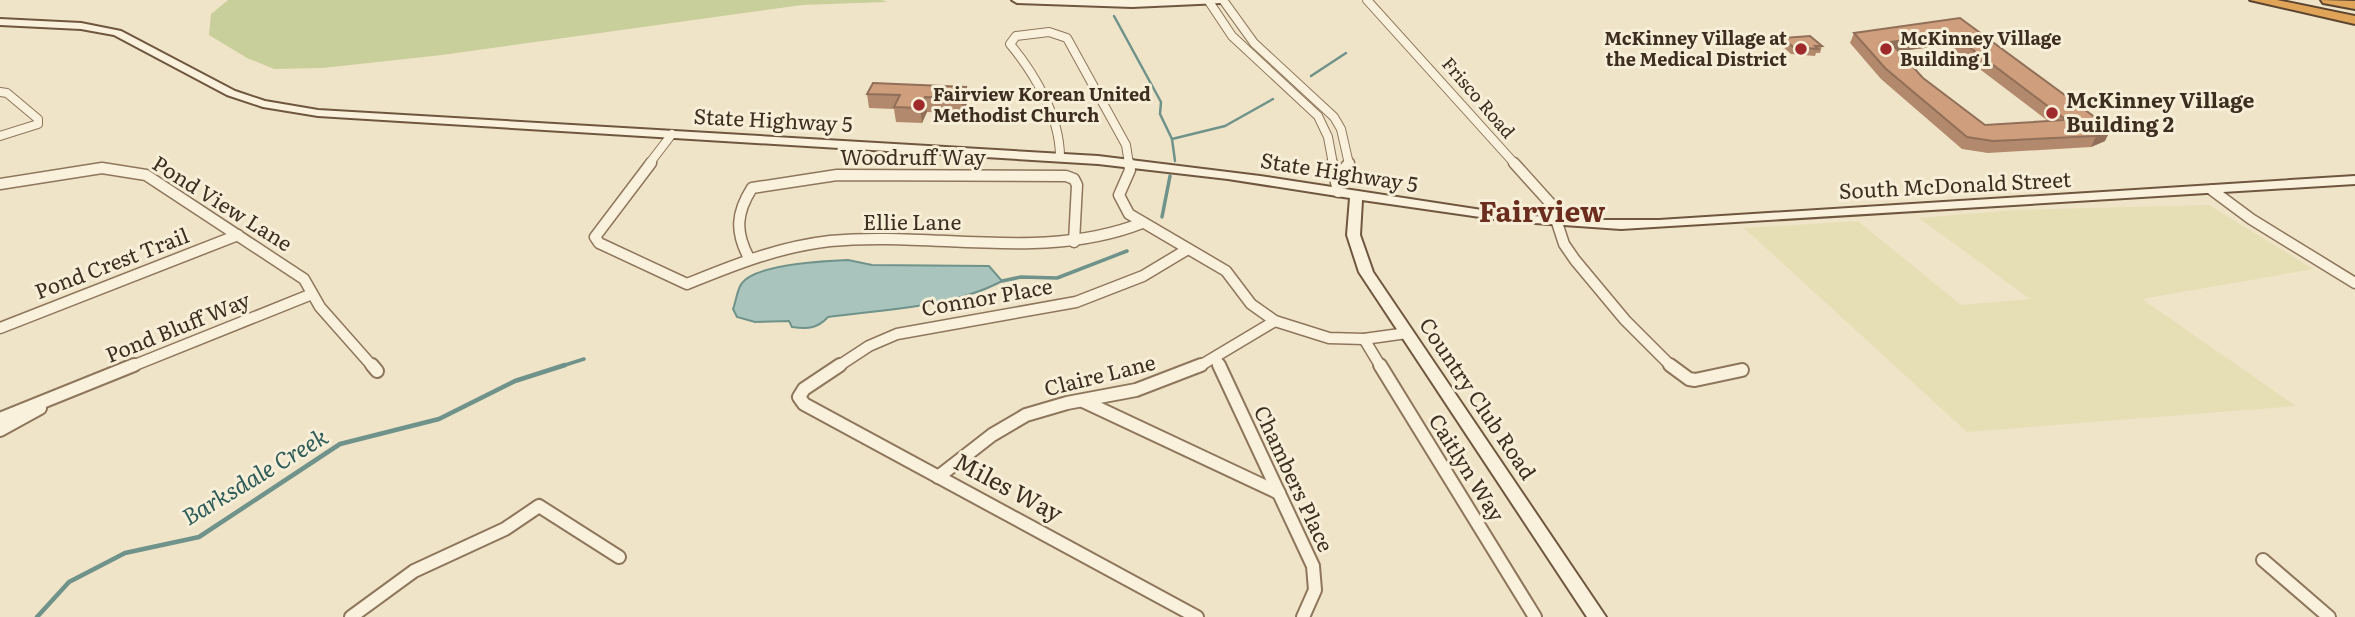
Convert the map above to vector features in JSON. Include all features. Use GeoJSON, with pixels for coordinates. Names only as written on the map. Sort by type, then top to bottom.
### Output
{"type":"FeatureCollection","features":[{"type":"Feature","properties":{"kind":"highway"},"geometry":{"type":"LineString","coordinates":[[2257,0],[2355,19]]}},
{"type":"Feature","properties":{"kind":"highway"},"geometry":{"type":"LineString","coordinates":[[2266,0],[2355,19]]}},
{"type":"Feature","properties":{"kind":"highway"},"geometry":{"type":"LineString","coordinates":[[2328,0],[2355,2]]}},
{"type":"Feature","properties":{"kind":"main road"},"geometry":{"type":"LineString","coordinates":[[1017,0],[1132,4],[1222,0]]}},
{"type":"Feature","properties":{"kind":"main road"},"geometry":{"type":"LineString","coordinates":[[1063,2],[1111,0]]}},
{"type":"Feature","properties":{"kind":"main road","name":"State Highway 5"},"geometry":{"type":"LineString","coordinates":[[0,22],[81,26],[117,33],[230,93],[288,109],[348,116],[1130,163],[1498,218],[1557,223]]}},
{"type":"Feature","properties":{"kind":"main road","name":"South McDonald Street"},"geometry":{"type":"LineString","coordinates":[[1557,223],[1647,225],[2355,180]]}},
{"type":"Feature","properties":{"kind":"main road","name":"Country Club Road"},"geometry":{"type":"LineString","coordinates":[[1357,195],[1350,223],[1352,240],[1366,272],[1597,617]]}},
{"type":"Feature","properties":{"kind":"street"},"geometry":{"type":"LineString","coordinates":[[1208,0],[1232,36],[1304,100],[1327,130],[1332,163],[1339,175],[1338,192]]}},
{"type":"Feature","properties":{"kind":"street"},"geometry":{"type":"LineString","coordinates":[[1222,0],[1254,43],[1292,75],[1334,117],[1341,129],[1349,164],[1339,175]]}},
{"type":"Feature","properties":{"kind":"street","name":"Frisco Road"},"geometry":{"type":"LineString","coordinates":[[1367,0],[1551,204],[1573,260],[1677,372],[1689,379],[1712,378],[1742,370]]}},
{"type":"Feature","properties":{"kind":"street"},"geometry":{"type":"LineString","coordinates":[[1060,157],[1060,142],[1033,72],[1010,44],[1016,36],[1049,32],[1067,38],[1125,145],[1130,163],[1119,189],[1120,202],[1129,214],[1226,271],[1251,304],[1275,321],[1311,334],[1364,339],[1407,333]]}},
{"type":"Feature","properties":{"kind":"street"},"geometry":{"type":"LineString","coordinates":[[1279,77],[1292,75]]}},
{"type":"Feature","properties":{"kind":"street"},"geometry":{"type":"LineString","coordinates":[[0,92],[7,93],[38,119],[38,124],[0,136]]}},
{"type":"Feature","properties":{"kind":"street","name":"Ellie Lane"},"geometry":{"type":"LineString","coordinates":[[672,134],[595,237],[599,243],[687,284],[749,258],[801,244],[1074,242],[1119,232],[1142,223]]}},
{"type":"Feature","properties":{"kind":"street","name":"Pond View Lane"},"geometry":{"type":"LineString","coordinates":[[0,184],[74,170],[102,168],[146,175],[304,279],[320,307],[377,371]]}},
{"type":"Feature","properties":{"kind":"street","name":"Woodruff Way"},"geometry":{"type":"LineString","coordinates":[[749,258],[738,239],[736,219],[752,188],[837,175],[1066,176],[1074,179],[1077,185],[1074,242]]}},
{"type":"Feature","properties":{"kind":"street"},"geometry":{"type":"LineString","coordinates":[[2212,190],[2251,219],[2355,282]]}},
{"type":"Feature","properties":{"kind":"street","name":"Pond Crest Trail"},"geometry":{"type":"LineString","coordinates":[[0,328],[238,235]]}},
{"type":"Feature","properties":{"kind":"street","name":"Connor Place"},"geometry":{"type":"LineString","coordinates":[[799,397],[804,389],[869,345],[897,334],[1076,302],[1143,276],[1188,249]]}},
{"type":"Feature","properties":{"kind":"street","name":"Pond Bluff Way"},"geometry":{"type":"LineString","coordinates":[[0,419],[313,294]]}},
{"type":"Feature","properties":{"kind":"street","name":"Claire Lane"},"geometry":{"type":"LineString","coordinates":[[938,477],[1001,429],[1054,406],[1137,390],[1216,359],[1275,321]]}},
{"type":"Feature","properties":{"kind":"street","name":"Caitlyn Way"},"geometry":{"type":"LineString","coordinates":[[1364,339],[1535,617]]}},
{"type":"Feature","properties":{"kind":"street","name":"Chambers Place"},"geometry":{"type":"LineString","coordinates":[[1216,359],[1313,566],[1315,590],[1303,617]]}},
{"type":"Feature","properties":{"kind":"street","name":"Miles Way"},"geometry":{"type":"LineString","coordinates":[[799,397],[804,404],[1197,617]]}},
{"type":"Feature","properties":{"kind":"street","name":"Pond Bluff Way"},"geometry":{"type":"LineString","coordinates":[[0,430],[57,398]]}},
{"type":"Feature","properties":{"kind":"street"},"geometry":{"type":"LineString","coordinates":[[1083,401],[1279,493]]}},
{"type":"Feature","properties":{"kind":"street"},"geometry":{"type":"LineString","coordinates":[[351,617],[414,571],[505,529],[540,506],[619,558]]}},
{"type":"Feature","properties":{"kind":"street"},"geometry":{"type":"LineString","coordinates":[[2263,560],[2329,617]]}},
{"type":"Feature","properties":{"kind":"shaded area"},"geometry":{"type":"Polygon","coordinates":[[[2209,205],[2313,269],[2142,299],[2296,406],[1967,432],[1744,228],[1858,221],[1961,305],[2030,299],[1919,218],[2015,210],[2209,205]]]}},
{"type":"Feature","properties":{"kind":"green space"},"geometry":{"type":"Polygon","coordinates":[[[228,0],[888,2],[802,5],[442,55],[323,68],[274,69],[247,58],[209,35],[211,14],[228,0]]]}},
{"type":"Feature","properties":{"kind":"water"},"geometry":{"type":"Polygon","coordinates":[[[848,260],[872,265],[989,266],[1002,281],[962,297],[917,306],[828,317],[820,324],[807,328],[792,327],[789,321],[755,322],[737,317],[733,309],[742,283],[761,272],[791,265],[848,260]]]}},
{"type":"Feature","properties":{"kind":"building"},"geometry":{"type":"Polygon","coordinates":[[[1960,18],[2111,129],[2096,136],[1993,141],[1967,137],[1885,68],[1854,33],[1960,18]],[[1952,34],[1890,42],[1923,78],[1985,125],[2066,120],[1952,34]]]}},
{"type":"Feature","properties":{"kind":"building"},"geometry":{"type":"Polygon","coordinates":[[[1810,36],[1822,46],[1815,46],[1818,49],[1793,47],[1783,38],[1810,36]]]}},
{"type":"Feature","properties":{"kind":"building"},"geometry":{"type":"Polygon","coordinates":[[[873,83],[966,87],[961,98],[925,97],[920,108],[894,107],[900,95],[867,94],[873,83]]]}},
{"type":"Feature","properties":{"kind":"waterway"},"geometry":{"type":"LineString","coordinates":[[1114,16],[1161,102],[1160,114],[1172,139]]}},
{"type":"Feature","properties":{"kind":"waterway","name":"Barksdale Creek"},"geometry":{"type":"LineString","coordinates":[[1311,76],[1346,53]]}},
{"type":"Feature","properties":{"kind":"waterway","name":"Barksdale Creek"},"geometry":{"type":"LineString","coordinates":[[1172,139],[1225,126],[1273,99]]}},
{"type":"Feature","properties":{"kind":"waterway","name":"Barksdale Creek"},"geometry":{"type":"LineString","coordinates":[[1172,139],[1175,161]]}},
{"type":"Feature","properties":{"kind":"waterway","name":"Barksdale Creek"},"geometry":{"type":"LineString","coordinates":[[1162,217],[1170,176]]}},
{"type":"Feature","properties":{"kind":"waterway","name":"Barksdale Creek"},"geometry":{"type":"LineString","coordinates":[[1002,281],[1021,277],[1057,278],[1127,251]]}},
{"type":"Feature","properties":{"kind":"waterway","name":"Barksdale Creek"},"geometry":{"type":"LineString","coordinates":[[559,367],[584,359]]}},
{"type":"Feature","properties":{"kind":"waterway","name":"Barksdale Creek"},"geometry":{"type":"LineString","coordinates":[[37,617],[69,582],[125,553],[199,537],[340,444],[439,419],[515,381],[565,365]]}},
{"type":"Feature","properties":{"kind":"place","name":"McKinney Village at the Medical District"},"geometry":{"type":"Point","coordinates":[1801,49]}},
{"type":"Feature","properties":{"kind":"place","name":"McKinney Village Building 1"},"geometry":{"type":"Point","coordinates":[1886,49]}},
{"type":"Feature","properties":{"kind":"place","name":"Fairview Korean United Methodist Church"},"geometry":{"type":"Point","coordinates":[919,105]}},
{"type":"Feature","properties":{"kind":"place","name":"McKinney Village Building 2"},"geometry":{"type":"Point","coordinates":[2052,113]}},
{"type":"Feature","properties":{"kind":"district","name":"Fairview"},"geometry":{"type":"Point","coordinates":[1542,212]}}]}
